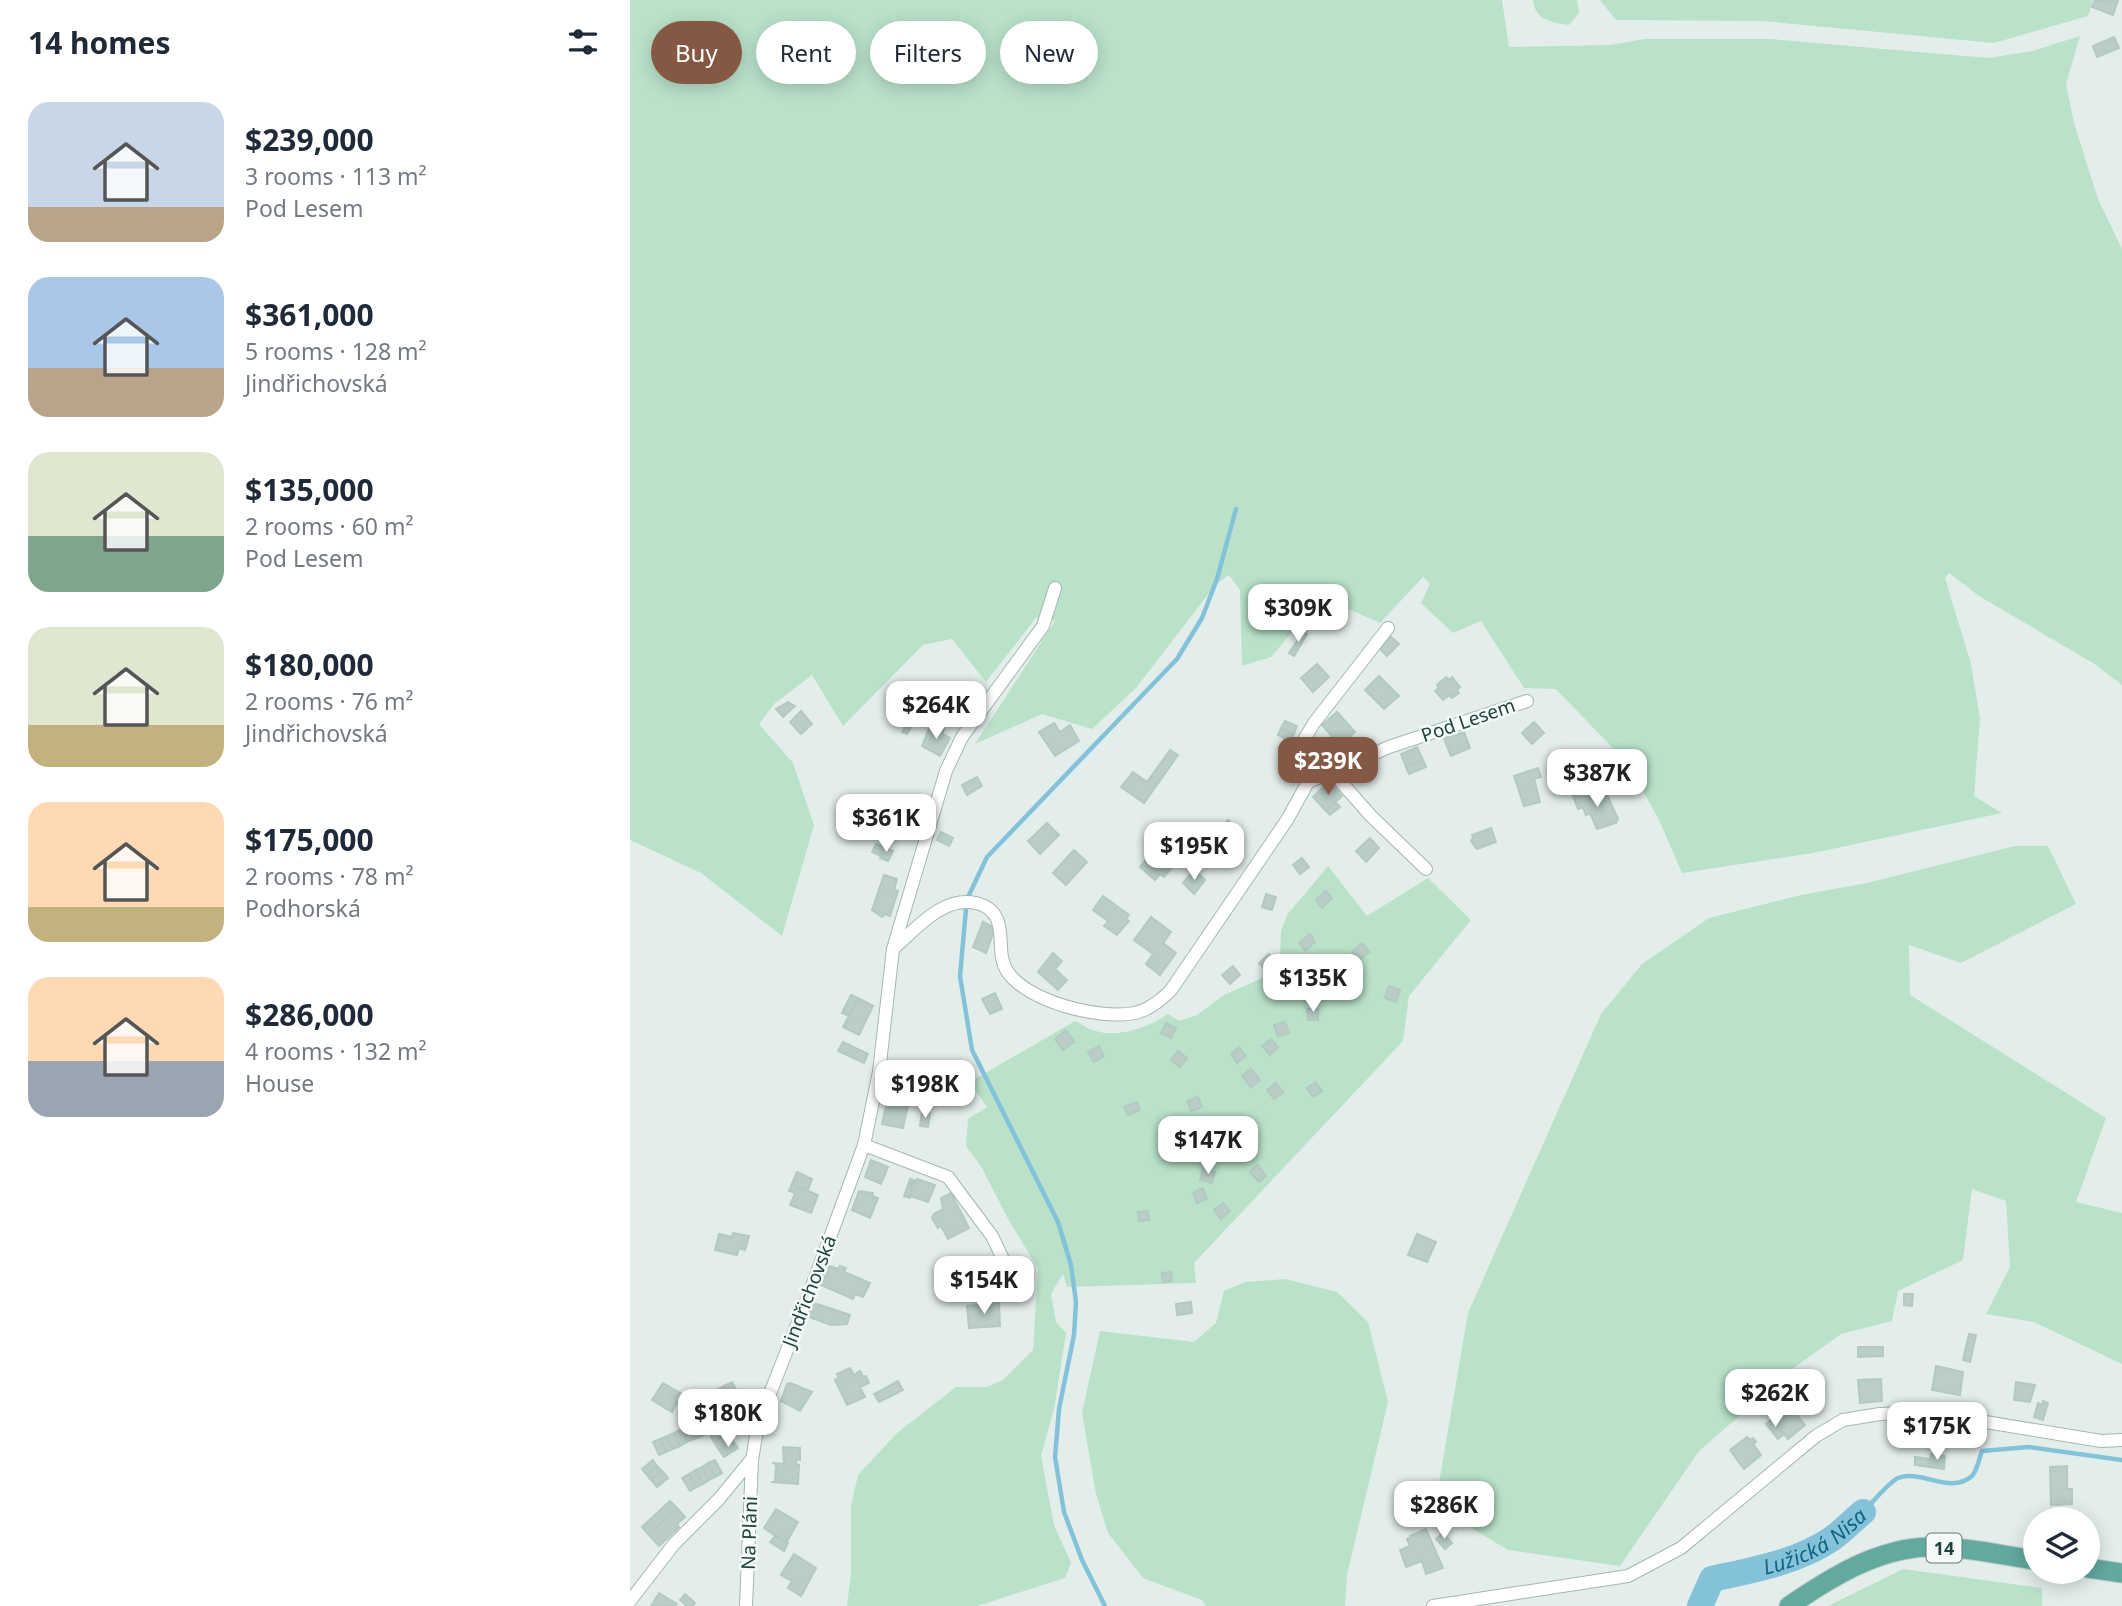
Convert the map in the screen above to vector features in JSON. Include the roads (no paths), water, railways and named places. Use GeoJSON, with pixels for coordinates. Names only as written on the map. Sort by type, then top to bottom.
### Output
{"type":"FeatureCollection","features":[{"type":"Feature","properties":{"kind":"main road","name":"14"},"geometry":{"type":"LineString","coordinates":[[1789,1606],[1855,1566],[1889,1554],[1930,1547],[2023,1559]]}},
{"type":"Feature","properties":{"kind":"main road"},"geometry":{"type":"LineString","coordinates":[[2100,1570],[2122,1573]]}},
{"type":"Feature","properties":{"kind":"street","name":"Jindřichovská"},"geometry":{"type":"LineString","coordinates":[[752,1460],[758,1424],[864,1145],[879,1072],[893,949],[946,771],[962,737],[1043,626],[1055,588]]}},
{"type":"Feature","properties":{"kind":"street"},"geometry":{"type":"LineString","coordinates":[[893,949],[943,907],[960,902],[975,903],[990,910],[997,917],[1002,961],[1007,972],[1017,983],[1042,998],[1102,1014],[1135,1013],[1161,999],[1171,990],[1196,949],[1264,854],[1308,782],[1302,743],[1314,723],[1388,628]]}},
{"type":"Feature","properties":{"kind":"street","name":"Pod Lesem"},"geometry":{"type":"LineString","coordinates":[[1308,782],[1389,747],[1527,701]]}},
{"type":"Feature","properties":{"kind":"street"},"geometry":{"type":"LineString","coordinates":[[1333,773],[1371,816],[1426,869]]}},
{"type":"Feature","properties":{"kind":"street"},"geometry":{"type":"LineString","coordinates":[[864,1145],[948,1177],[992,1236],[1012,1278]]}},
{"type":"Feature","properties":{"kind":"street"},"geometry":{"type":"LineString","coordinates":[[1433,1606],[1629,1576],[1681,1548],[1816,1436],[1843,1420],[1880,1414],[1925,1412],[2101,1441],[2122,1440]]}},
{"type":"Feature","properties":{"kind":"street"},"geometry":{"type":"LineString","coordinates":[[630,1601],[674,1544],[719,1499],[752,1460]]}},
{"type":"Feature","properties":{"kind":"street","name":"Na Pláni"},"geometry":{"type":"LineString","coordinates":[[746,1606],[752,1460]]}},
{"type":"Feature","properties":{"kind":"waterway"},"geometry":{"type":"LineString","coordinates":[[969,895],[987,857],[1177,659],[1202,618],[1217,579],[1236,509]]}},
{"type":"Feature","properties":{"kind":"waterway"},"geometry":{"type":"LineString","coordinates":[[966,909],[960,976],[972,1050],[1058,1222],[1071,1265],[1076,1302],[1074,1335],[1059,1409],[1055,1457],[1064,1512],[1082,1560],[1105,1606]]}},
{"type":"Feature","properties":{"kind":"waterway","name":"Lužická Nisa"},"geometry":{"type":"LineString","coordinates":[[1863,1512],[1898,1478],[1907,1476],[1945,1483],[1963,1481],[1974,1474],[1982,1451],[2029,1447],[2122,1460]]}},
{"type":"Feature","properties":{"kind":"waterway","name":"Lužická Nisa"},"geometry":{"type":"LineString","coordinates":[[1700,1606],[1712,1579],[1773,1565],[1802,1555],[1839,1534],[1863,1512]]}}]}
